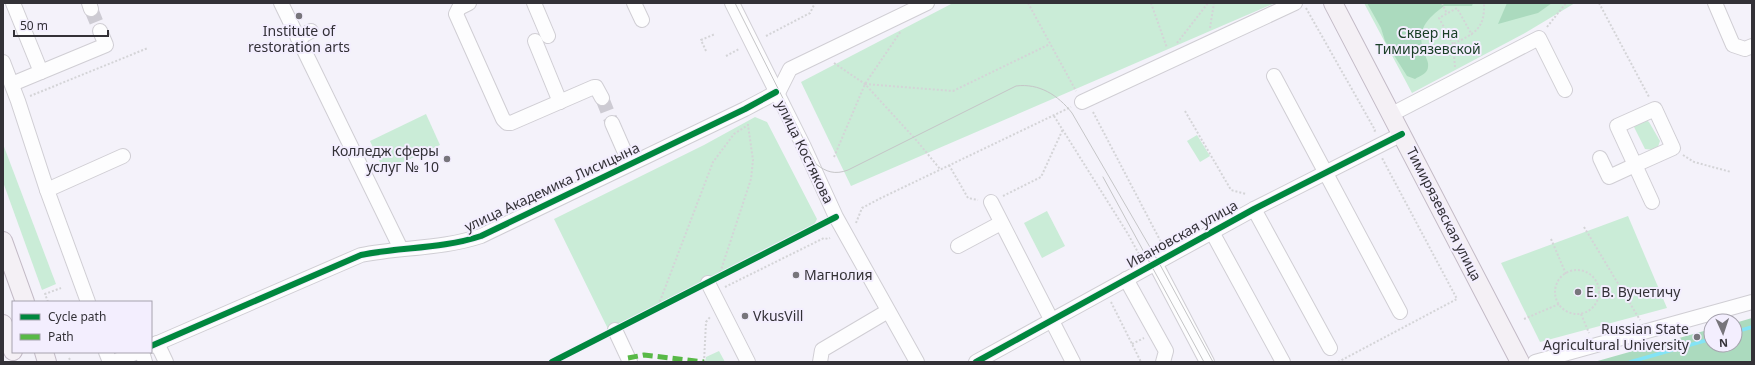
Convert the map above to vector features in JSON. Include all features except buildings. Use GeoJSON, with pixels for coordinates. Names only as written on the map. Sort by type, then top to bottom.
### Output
{"type":"FeatureCollection","features":[{"type":"Feature","properties":{"kind":"main road","name":"Тимирязевская улица"},"geometry":{"type":"LineString","coordinates":[[1333,3],[1520,362]]}},
{"type":"Feature","properties":{"kind":"main road"},"geometry":{"type":"LineString","coordinates":[[3,241],[25,301]]}},
{"type":"Feature","properties":{"kind":"main road"},"geometry":{"type":"LineString","coordinates":[[3,324],[12,349]]}},
{"type":"Feature","properties":{"kind":"street"},"geometry":{"type":"LineString","coordinates":[[13,3],[41,72]]}},
{"type":"Feature","properties":{"kind":"street"},"geometry":{"type":"LineString","coordinates":[[281,3],[401,249]]}},
{"type":"Feature","properties":{"kind":"street"},"geometry":{"type":"LineString","coordinates":[[469,3],[459,8],[456,14],[503,119],[507,123],[511,123],[596,87],[602,98]]}},
{"type":"Feature","properties":{"kind":"street"},"geometry":{"type":"LineString","coordinates":[[534,3],[560,102]]}},
{"type":"Feature","properties":{"kind":"street"},"geometry":{"type":"LineString","coordinates":[[634,3],[642,20]]}},
{"type":"Feature","properties":{"kind":"street","name":"улица Костякова"},"geometry":{"type":"LineString","coordinates":[[732,3],[836,217],[916,362]]}},
{"type":"Feature","properties":{"kind":"street"},"geometry":{"type":"LineString","coordinates":[[776,92],[779,91],[790,69],[927,3]]}},
{"type":"Feature","properties":{"kind":"street"},"geometry":{"type":"LineString","coordinates":[[1084,101],[1295,3]]}},
{"type":"Feature","properties":{"kind":"street"},"geometry":{"type":"LineString","coordinates":[[1715,3],[1733,45],[1744,49],[1752,46]]}},
{"type":"Feature","properties":{"kind":"street"},"geometry":{"type":"LineString","coordinates":[[12,84],[106,45],[100,31]]}},
{"type":"Feature","properties":{"kind":"street"},"geometry":{"type":"LineString","coordinates":[[298,38],[311,31]]}},
{"type":"Feature","properties":{"kind":"street"},"geometry":{"type":"LineString","coordinates":[[1392,114],[1539,38],[1565,90]]}},
{"type":"Feature","properties":{"kind":"street"},"geometry":{"type":"LineString","coordinates":[[3,62],[18,101],[47,190],[88,301]]}},
{"type":"Feature","properties":{"kind":"street"},"geometry":{"type":"LineString","coordinates":[[1274,76],[1400,312]]}},
{"type":"Feature","properties":{"kind":"street","name":"улица Академика Лисицына"},"geometry":{"type":"LineString","coordinates":[[154,344],[352,258],[372,253],[401,249],[454,244],[481,236],[745,109],[776,92]]}},
{"type":"Feature","properties":{"kind":"street"},"geometry":{"type":"LineString","coordinates":[[1600,158],[1609,177],[1635,165],[1673,148],[1655,109],[1617,126],[1635,165],[1652,202]]}},
{"type":"Feature","properties":{"kind":"street"},"geometry":{"type":"LineString","coordinates":[[612,123],[630,164]]}},
{"type":"Feature","properties":{"kind":"street","name":"Ивановская улица"},"geometry":{"type":"LineString","coordinates":[[976,362],[1126,279],[1148,261],[1212,232],[1402,134]]}},
{"type":"Feature","properties":{"kind":"street"},"geometry":{"type":"LineString","coordinates":[[47,190],[123,156]]}},
{"type":"Feature","properties":{"kind":"street"},"geometry":{"type":"LineString","coordinates":[[991,202],[1072,362]]}},
{"type":"Feature","properties":{"kind":"street"},"geometry":{"type":"LineString","coordinates":[[1254,209],[1330,348]]}},
{"type":"Feature","properties":{"kind":"street"},"geometry":{"type":"LineString","coordinates":[[958,246],[1002,223]]}},
{"type":"Feature","properties":{"kind":"street"},"geometry":{"type":"LineString","coordinates":[[1212,232],[1283,362]]}},
{"type":"Feature","properties":{"kind":"street"},"geometry":{"type":"LineString","coordinates":[[1148,261],[1207,362]]}},
{"type":"Feature","properties":{"kind":"street"},"geometry":{"type":"LineString","coordinates":[[1126,279],[1166,351],[1163,362]]}},
{"type":"Feature","properties":{"kind":"street"},"geometry":{"type":"LineString","coordinates":[[713,285],[720,307],[748,362]]}},
{"type":"Feature","properties":{"kind":"street"},"geometry":{"type":"LineString","coordinates":[[1535,362],[1752,302]]}},
{"type":"Feature","properties":{"kind":"street"},"geometry":{"type":"LineString","coordinates":[[820,362],[822,350],[888,311]]}},
{"type":"Feature","properties":{"kind":"street"},"geometry":{"type":"LineString","coordinates":[[615,330],[630,362]]}},
{"type":"Feature","properties":{"kind":"street"},"geometry":{"type":"LineString","coordinates":[[154,344],[166,362]]}},
{"type":"Feature","properties":{"kind":"street"},"geometry":{"type":"LineString","coordinates":[[114,362],[135,353]]}},
{"type":"Feature","properties":{"kind":"path"},"geometry":{"type":"LineString","coordinates":[[766,36],[810,13],[815,3]]}},
{"type":"Feature","properties":{"kind":"path"},"geometry":{"type":"LineString","coordinates":[[1028,3],[1164,246]]}},
{"type":"Feature","properties":{"kind":"path"},"geometry":{"type":"LineString","coordinates":[[1151,3],[1171,61]]}},
{"type":"Feature","properties":{"kind":"path"},"geometry":{"type":"LineString","coordinates":[[1171,61],[1178,42],[1208,3]]}},
{"type":"Feature","properties":{"kind":"path"},"geometry":{"type":"LineString","coordinates":[[1208,43],[1214,3]]}},
{"type":"Feature","properties":{"kind":"path"},"geometry":{"type":"LineString","coordinates":[[1304,3],[1375,130],[1373,137]]}},
{"type":"Feature","properties":{"kind":"path"},"geometry":{"type":"LineString","coordinates":[[1442,3],[1447,14]]}},
{"type":"Feature","properties":{"kind":"path"},"geometry":{"type":"LineString","coordinates":[[1453,44],[1472,35],[1483,21],[1485,16],[1484,3]]}},
{"type":"Feature","properties":{"kind":"path"},"geometry":{"type":"LineString","coordinates":[[1539,38],[1566,3]]}},
{"type":"Feature","properties":{"kind":"path"},"geometry":{"type":"LineString","coordinates":[[1599,3],[1655,109]]}},
{"type":"Feature","properties":{"kind":"path"},"geometry":{"type":"LineString","coordinates":[[1456,80],[1453,44],[1439,18],[1457,8],[1472,35]]}},
{"type":"Feature","properties":{"kind":"path"},"geometry":{"type":"LineString","coordinates":[[834,157],[865,84],[904,27]]}},
{"type":"Feature","properties":{"kind":"path"},"geometry":{"type":"LineString","coordinates":[[706,51],[701,40],[715,34]]}},
{"type":"Feature","properties":{"kind":"path"},"geometry":{"type":"LineString","coordinates":[[865,84],[953,91],[1050,44]]}},
{"type":"Feature","properties":{"kind":"path"},"geometry":{"type":"LineString","coordinates":[[18,101],[148,48]]}},
{"type":"Feature","properties":{"kind":"path"},"geometry":{"type":"LineString","coordinates":[[726,56],[739,49]]}},
{"type":"Feature","properties":{"kind":"path"},"geometry":{"type":"LineString","coordinates":[[822,54],[865,84],[917,141],[940,169]]}},
{"type":"Feature","properties":{"kind":"path"},"geometry":{"type":"LineString","coordinates":[[856,223],[862,208],[1068,108]]}},
{"type":"Feature","properties":{"kind":"path"},"geometry":{"type":"LineString","coordinates":[[1185,111],[1230,190],[1246,194]]}},
{"type":"Feature","properties":{"kind":"path"},"geometry":{"type":"LineString","coordinates":[[1054,116],[1128,234],[1148,261]]}},
{"type":"Feature","properties":{"kind":"path"},"geometry":{"type":"LineString","coordinates":[[713,285],[751,179],[753,160],[747,120]]}},
{"type":"Feature","properties":{"kind":"path"},"geometry":{"type":"LineString","coordinates":[[657,309],[713,162],[734,134],[748,125]]}},
{"type":"Feature","properties":{"kind":"path"},"geometry":{"type":"LineString","coordinates":[[949,165],[968,198],[991,202],[1041,177],[1063,129]]}},
{"type":"Feature","properties":{"kind":"path"},"geometry":{"type":"LineString","coordinates":[[1673,148],[1694,162],[1731,172]]}},
{"type":"Feature","properties":{"kind":"path"},"geometry":{"type":"LineString","coordinates":[[1338,362],[1457,299],[1380,156]]}},
{"type":"Feature","properties":{"kind":"path"},"geometry":{"type":"LineString","coordinates":[[1584,227],[1640,320]]}},
{"type":"Feature","properties":{"kind":"path"},"geometry":{"type":"LineString","coordinates":[[713,285],[824,238],[830,238]]}},
{"type":"Feature","properties":{"kind":"path"},"geometry":{"type":"LineString","coordinates":[[1551,239],[1566,274]]}},
{"type":"Feature","properties":{"kind":"path"},"geometry":{"type":"LineString","coordinates":[[1574,270],[1582,271],[1590,274],[1598,284],[1599,297],[1596,305],[1589,311],[1581,314],[1569,312],[1559,304],[1556,296],[1556,287],[1560,279],[1566,274],[1574,270]]}},
{"type":"Feature","properties":{"kind":"path"},"geometry":{"type":"LineString","coordinates":[[48,301],[45,294],[61,288]]}},
{"type":"Feature","properties":{"kind":"path"},"geometry":{"type":"LineString","coordinates":[[1109,297],[1141,362]]}},
{"type":"Feature","properties":{"kind":"path"},"geometry":{"type":"LineString","coordinates":[[1524,319],[1559,304]]}},
{"type":"Feature","properties":{"kind":"path"},"geometry":{"type":"LineString","coordinates":[[704,362],[706,322],[720,307]]}},
{"type":"Feature","properties":{"kind":"path"},"geometry":{"type":"LineString","coordinates":[[1581,314],[1589,334]]}},
{"type":"Feature","properties":{"kind":"path"},"geometry":{"type":"LineString","coordinates":[[69,358],[71,362]]}},
{"type":"Feature","properties":{"kind":"green space"},"geometry":{"type":"Polygon","coordinates":[[[953,3],[1275,3],[851,186],[801,82],[953,3]]]}},
{"type":"Feature","properties":{"kind":"green space","name":"Сквер на Тимирязевской"},"geometry":{"type":"Polygon","coordinates":[[[1364,3],[1575,3],[1525,33],[1412,93],[1364,3]]]}},
{"type":"Feature","properties":{"kind":"green space"},"geometry":{"type":"Polygon","coordinates":[[[1367,3],[1473,3],[1472,6],[1444,6],[1428,20],[1422,31],[1421,37],[1424,54],[1428,63],[1428,69],[1415,79],[1407,76],[1385,41],[1381,28],[1367,3]]]}},
{"type":"Feature","properties":{"kind":"green space"},"geometry":{"type":"Polygon","coordinates":[[[1507,3],[1552,3],[1538,13],[1498,24],[1507,3]]]}},
{"type":"Feature","properties":{"kind":"green space"},"geometry":{"type":"Polygon","coordinates":[[[426,114],[440,145],[384,171],[370,141],[426,114]]]}},
{"type":"Feature","properties":{"kind":"green space"},"geometry":{"type":"Polygon","coordinates":[[[755,117],[767,122],[817,219],[813,227],[608,329],[554,219],[704,145],[755,117]]]}},
{"type":"Feature","properties":{"kind":"green space"},"geometry":{"type":"Polygon","coordinates":[[[1646,120],[1649,122],[1660,141],[1658,147],[1654,150],[1645,149],[1634,127],[1636,121],[1646,120]]]}},
{"type":"Feature","properties":{"kind":"green space"},"geometry":{"type":"Polygon","coordinates":[[[1197,135],[1210,156],[1200,162],[1187,141],[1197,135]]]}},
{"type":"Feature","properties":{"kind":"green space"},"geometry":{"type":"Polygon","coordinates":[[[3,144],[56,284],[42,290],[3,182],[3,144]]]}},
{"type":"Feature","properties":{"kind":"green space"},"geometry":{"type":"Polygon","coordinates":[[[1047,211],[1065,246],[1042,258],[1024,223],[1047,211]]]}},
{"type":"Feature","properties":{"kind":"green space"},"geometry":{"type":"Polygon","coordinates":[[[1628,216],[1667,308],[1540,342],[1501,263],[1628,216]]]}},
{"type":"Feature","properties":{"kind":"green space","name":"Russian State Agricultural University"},"geometry":{"type":"Polygon","coordinates":[[[1752,318],[1752,362],[1594,362],[1703,331],[1703,353],[1743,353],[1743,321],[1752,318]]]}},
{"type":"Feature","properties":{"kind":"green space"},"geometry":{"type":"Polygon","coordinates":[[[719,351],[725,362],[705,362],[706,357],[719,351]]]}},
{"type":"Feature","properties":{"kind":"waterway"},"geometry":{"type":"LineString","coordinates":[[1743,330],[1752,327]]}},
{"type":"Feature","properties":{"kind":"waterway"},"geometry":{"type":"LineString","coordinates":[[1630,362],[1703,341]]}},
{"type":"Feature","properties":{"kind":"tunnel"},"geometry":{"type":"LineString","coordinates":[[91,9],[100,31]]}},
{"type":"Feature","properties":{"kind":"tunnel"},"geometry":{"type":"LineString","coordinates":[[602,98],[612,123]]}},
{"type":"Feature","properties":{"kind":"tram line"},"geometry":{"type":"LineString","coordinates":[[735,3],[816,164],[831,172],[843,172],[848,170],[1016,86],[1032,86],[1040,88],[1061,101],[1072,113],[1158,261],[1213,362]]}},
{"type":"Feature","properties":{"kind":"tram line"},"geometry":{"type":"LineString","coordinates":[[1103,177],[1204,362]]}},
{"type":"Feature","properties":{"kind":"marked path"},"geometry":{"type":"LineString","coordinates":[[628,358],[644,355],[704,362]]}},
{"type":"Feature","properties":{"kind":"cycle path"},"geometry":{"type":"LineString","coordinates":[[152,346],[361,255],[436,246],[481,236],[745,109],[776,92]]}},
{"type":"Feature","properties":{"kind":"cycle path"},"geometry":{"type":"LineString","coordinates":[[976,362],[1254,209],[1402,134]]}},
{"type":"Feature","properties":{"kind":"cycle path"},"geometry":{"type":"LineString","coordinates":[[552,362],[836,217]]}},
{"type":"Feature","properties":{"kind":"place","name":"Institute of restoration arts"},"geometry":{"type":"Point","coordinates":[299,16]}},
{"type":"Feature","properties":{"kind":"place","name":"Колледж сферы услуг № 10"},"geometry":{"type":"Point","coordinates":[447,159]}},
{"type":"Feature","properties":{"kind":"place","name":"Магнолия"},"geometry":{"type":"Point","coordinates":[796,275]}},
{"type":"Feature","properties":{"kind":"place","name":"Е. В. Вучетичу"},"geometry":{"type":"Point","coordinates":[1578,292]}},
{"type":"Feature","properties":{"kind":"place","name":"VkusVill"},"geometry":{"type":"Point","coordinates":[745,316]}},
{"type":"Feature","properties":{"kind":"place","name":"Russian State Agricultural University"},"geometry":{"type":"Point","coordinates":[1697,337]}}]}
